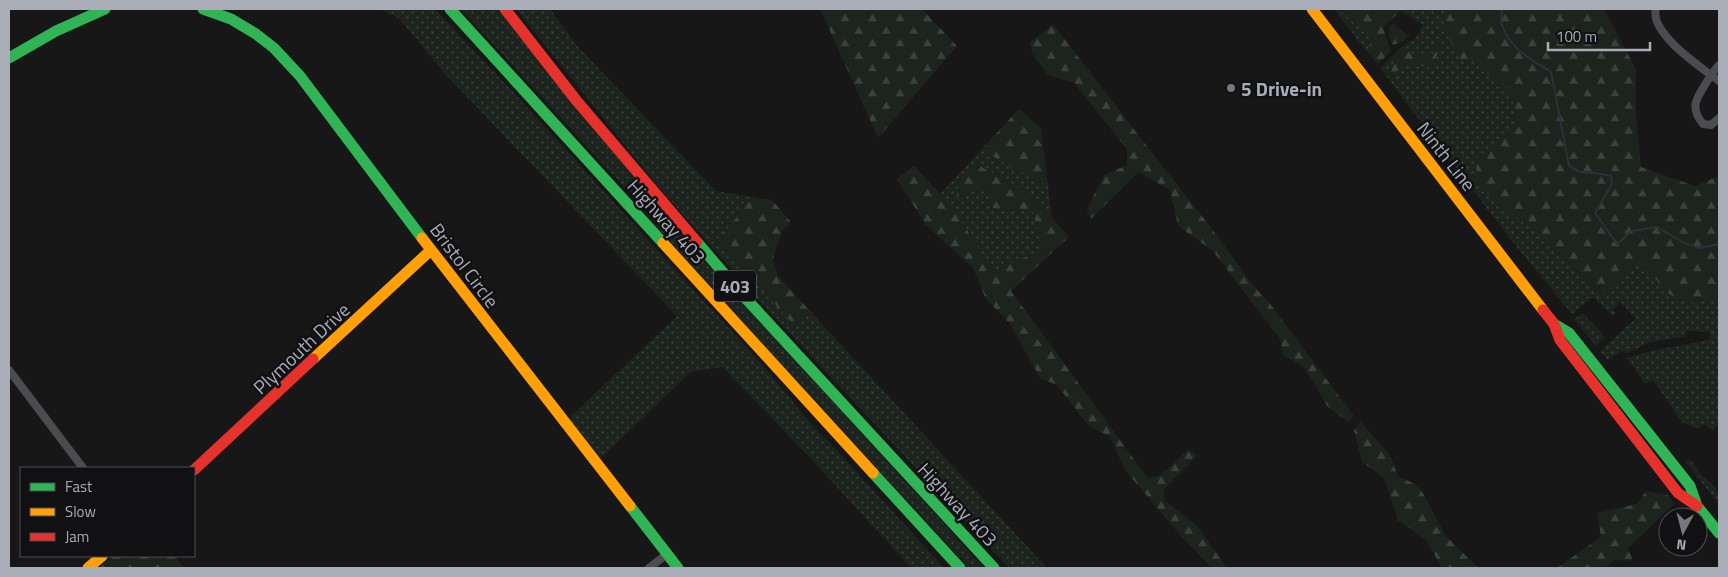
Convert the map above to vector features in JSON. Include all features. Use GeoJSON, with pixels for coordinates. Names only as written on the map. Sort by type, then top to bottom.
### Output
{"type":"FeatureCollection","features":[{"type":"Feature","properties":{"kind":"main road"},"geometry":{"type":"LineString","coordinates":[[9,58],[27,46],[78,19],[105,9]]}},
{"type":"Feature","properties":{"kind":"main road","name":"Bristol Circle"},"geometry":{"type":"LineString","coordinates":[[202,9],[231,19],[256,34],[274,48],[309,87],[432,250],[678,568]]}},
{"type":"Feature","properties":{"kind":"main road","name":"Highway 403"},"geometry":{"type":"LineString","coordinates":[[450,9],[960,568]]}},
{"type":"Feature","properties":{"kind":"main road","name":"Highway 403"},"geometry":{"type":"LineString","coordinates":[[505,9],[576,100],[738,290],[994,568]]}},
{"type":"Feature","properties":{"kind":"main road","name":"Ninth Line"},"geometry":{"type":"LineString","coordinates":[[1312,9],[1554,324],[1560,340],[1678,493],[1697,506],[1719,533]]}},
{"type":"Feature","properties":{"kind":"main road","name":"Plymouth Drive"},"geometry":{"type":"LineString","coordinates":[[195,469],[432,250]]}},
{"type":"Feature","properties":{"kind":"main road"},"geometry":{"type":"LineString","coordinates":[[88,568],[101,557]]}},
{"type":"Feature","properties":{"kind":"street"},"geometry":{"type":"LineString","coordinates":[[1656,9],[1654,13],[1657,23],[1673,44],[1719,81]]}},
{"type":"Feature","properties":{"kind":"street"},"geometry":{"type":"LineString","coordinates":[[1719,65],[1714,70],[1696,102],[1697,116],[1703,124],[1711,125],[1719,118]]}},
{"type":"Feature","properties":{"kind":"street"},"geometry":{"type":"LineString","coordinates":[[9,370],[82,467]]}},
{"type":"Feature","properties":{"kind":"street"},"geometry":{"type":"LineString","coordinates":[[649,568],[667,554]]}},
{"type":"Feature","properties":{"kind":"green space"},"geometry":{"type":"Polygon","coordinates":[[[380,9],[435,9],[766,369],[811,424],[944,568],[911,568],[814,462],[722,367],[691,372],[600,459],[568,419],[677,316],[445,74],[399,18],[380,9]]]}},
{"type":"Feature","properties":{"kind":"green space"},"geometry":{"type":"Polygon","coordinates":[[[461,9],[499,9],[689,244],[984,568],[969,568],[680,253],[627,190],[461,9]]]}},
{"type":"Feature","properties":{"kind":"green space"},"geometry":{"type":"Polygon","coordinates":[[[516,9],[550,9],[579,48],[716,191],[753,197],[717,241],[796,327],[811,312],[1047,568],[1009,568],[756,297],[656,184],[516,9]]]}},
{"type":"Feature","properties":{"kind":"green space"},"geometry":{"type":"Polygon","coordinates":[[[820,9],[922,9],[957,46],[878,138],[820,9]]]}},
{"type":"Feature","properties":{"kind":"green space"},"geometry":{"type":"Polygon","coordinates":[[[1334,9],[1339,9],[1372,39],[1367,52],[1334,9]]]}},
{"type":"Feature","properties":{"kind":"green space"},"geometry":{"type":"Polygon","coordinates":[[[1339,9],[1402,9],[1383,28],[1391,51],[1378,64],[1367,52],[1372,39],[1339,9]]]}},
{"type":"Feature","properties":{"kind":"green space"},"geometry":{"type":"Polygon","coordinates":[[[1444,9],[1447,34],[1473,59],[1511,90],[1517,125],[1477,158],[1549,244],[1601,294],[1641,262],[1668,293],[1687,304],[1714,297],[1719,303],[1719,424],[1713,430],[1705,425],[1696,428],[1682,422],[1653,380],[1645,384],[1627,358],[1655,350],[1709,340],[1710,332],[1687,331],[1686,336],[1650,342],[1627,353],[1621,351],[1608,360],[1600,351],[1636,318],[1620,302],[1613,310],[1616,313],[1613,316],[1593,297],[1572,314],[1511,240],[1380,68],[1395,53],[1391,74],[1396,75],[1400,64],[1432,67],[1437,41],[1433,53],[1411,53],[1404,45],[1415,39],[1423,25],[1400,10],[1444,9]]]}},
{"type":"Feature","properties":{"kind":"green space"},"geometry":{"type":"Polygon","coordinates":[[[1444,9],[1604,9],[1636,69],[1636,115],[1641,167],[1695,186],[1719,176],[1719,303],[1714,297],[1687,304],[1668,293],[1641,262],[1602,294],[1549,244],[1476,183],[1477,158],[1517,124],[1511,90],[1473,60],[1462,61],[1447,34],[1444,9]]]}},
{"type":"Feature","properties":{"kind":"green space"},"geometry":{"type":"Polygon","coordinates":[[[1053,24],[1268,301],[1354,416],[1348,422],[1327,406],[1305,368],[1282,354],[1281,340],[1213,251],[1178,226],[1170,190],[1138,172],[1091,219],[1087,209],[1104,175],[1127,165],[1127,149],[1074,83],[1048,75],[1032,53],[1030,43],[1053,24]]]}},
{"type":"Feature","properties":{"kind":"green space"},"geometry":{"type":"Polygon","coordinates":[[[1394,24],[1407,35],[1404,41],[1393,45],[1389,38],[1389,26],[1394,24]]]}},
{"type":"Feature","properties":{"kind":"green space"},"geometry":{"type":"Polygon","coordinates":[[[1437,41],[1442,42],[1432,67],[1400,64],[1396,75],[1391,73],[1395,53],[1404,45],[1411,53],[1433,53],[1437,41]]]}},
{"type":"Feature","properties":{"kind":"green space"},"geometry":{"type":"Polygon","coordinates":[[[1019,109],[1041,128],[1048,186],[981,150],[1019,109]]]}},
{"type":"Feature","properties":{"kind":"green space"},"geometry":{"type":"Polygon","coordinates":[[[981,150],[1048,186],[1052,218],[1016,186],[975,163],[957,198],[985,186],[992,208],[1032,210],[1044,248],[993,272],[964,225],[940,194],[981,150]]]}},
{"type":"Feature","properties":{"kind":"green space"},"geometry":{"type":"Polygon","coordinates":[[[975,163],[1016,186],[1052,218],[1069,237],[1011,291],[1147,477],[1159,476],[1189,449],[1197,456],[1164,489],[1164,500],[1198,527],[1227,568],[1212,568],[1180,535],[1125,470],[1110,437],[1088,425],[1057,385],[1040,378],[1010,324],[986,299],[973,268],[926,225],[897,179],[914,166],[940,194],[964,225],[993,272],[1044,248],[1032,210],[992,208],[985,186],[957,198],[958,181],[975,163]]]}},
{"type":"Feature","properties":{"kind":"green space"},"geometry":{"type":"Polygon","coordinates":[[[753,197],[772,200],[791,222],[782,231],[773,259],[778,276],[811,312],[796,327],[717,241],[753,197]]]}},
{"type":"Feature","properties":{"kind":"green space"},"geometry":{"type":"Polygon","coordinates":[[[1583,313],[1605,337],[1596,346],[1574,319],[1583,313]]]}},
{"type":"Feature","properties":{"kind":"green space"},"geometry":{"type":"Polygon","coordinates":[[[1361,422],[1390,455],[1398,476],[1419,486],[1446,536],[1478,568],[1442,568],[1426,540],[1398,520],[1384,478],[1362,462],[1354,430],[1361,422]]]}},
{"type":"Feature","properties":{"kind":"green space"},"geometry":{"type":"Polygon","coordinates":[[[1690,459],[1701,474],[1716,488],[1719,505],[1686,462],[1690,459]]]}},
{"type":"Feature","properties":{"kind":"green space"},"geometry":{"type":"Polygon","coordinates":[[[1646,491],[1668,495],[1674,504],[1671,507],[1658,507],[1658,519],[1628,548],[1633,561],[1615,560],[1604,568],[1557,568],[1601,537],[1597,513],[1637,504],[1646,491]]]}},
{"type":"Feature","properties":{"kind":"green space"},"geometry":{"type":"Polygon","coordinates":[[[112,557],[176,557],[184,568],[99,568],[112,557]]]}},
{"type":"Feature","properties":{"kind":"waterway"},"geometry":{"type":"LineString","coordinates":[[1502,9],[1501,23],[1510,40],[1522,53],[1551,72],[1569,166],[1580,172],[1611,176],[1612,184],[1595,213],[1617,244],[1631,231],[1657,227],[1684,243],[1700,248],[1719,244]]}},
{"type":"Feature","properties":{"kind":"traffic: fast"},"geometry":{"type":"LineString","coordinates":[[9,58],[56,31],[105,9]]}},
{"type":"Feature","properties":{"kind":"traffic: fast"},"geometry":{"type":"LineString","coordinates":[[203,9],[231,19],[256,34],[274,48],[300,76],[422,238]]}},
{"type":"Feature","properties":{"kind":"traffic: fast"},"geometry":{"type":"LineString","coordinates":[[450,9],[663,243]]}},
{"type":"Feature","properties":{"kind":"traffic: fast"},"geometry":{"type":"LineString","coordinates":[[697,242],[738,290],[994,568]]}},
{"type":"Feature","properties":{"kind":"traffic: fast"},"geometry":{"type":"LineString","coordinates":[[1554,324],[1569,333],[1690,486],[1697,506],[1719,533]]}},
{"type":"Feature","properties":{"kind":"traffic: fast"},"geometry":{"type":"LineString","coordinates":[[873,473],[960,568]]}},
{"type":"Feature","properties":{"kind":"traffic: fast"},"geometry":{"type":"LineString","coordinates":[[630,506],[678,568]]}},
{"type":"Feature","properties":{"kind":"traffic: slow"},"geometry":{"type":"LineString","coordinates":[[1312,9],[1543,310]]}},
{"type":"Feature","properties":{"kind":"traffic: slow"},"geometry":{"type":"LineString","coordinates":[[422,238],[630,506]]}},
{"type":"Feature","properties":{"kind":"traffic: slow"},"geometry":{"type":"LineString","coordinates":[[663,243],[873,473]]}},
{"type":"Feature","properties":{"kind":"traffic: slow"},"geometry":{"type":"LineString","coordinates":[[313,359],[431,250]]}},
{"type":"Feature","properties":{"kind":"traffic: slow"},"geometry":{"type":"LineString","coordinates":[[88,568],[101,557]]}},
{"type":"Feature","properties":{"kind":"traffic: jam"},"geometry":{"type":"LineString","coordinates":[[505,9],[576,100],[697,242]]}},
{"type":"Feature","properties":{"kind":"traffic: jam"},"geometry":{"type":"LineString","coordinates":[[1543,310],[1554,324],[1560,340],[1678,493],[1697,506]]}},
{"type":"Feature","properties":{"kind":"traffic: jam"},"geometry":{"type":"LineString","coordinates":[[195,469],[313,359]]}},
{"type":"Feature","properties":{"kind":"place","name":"5 Drive-in"},"geometry":{"type":"Point","coordinates":[1231,88]}}]}
